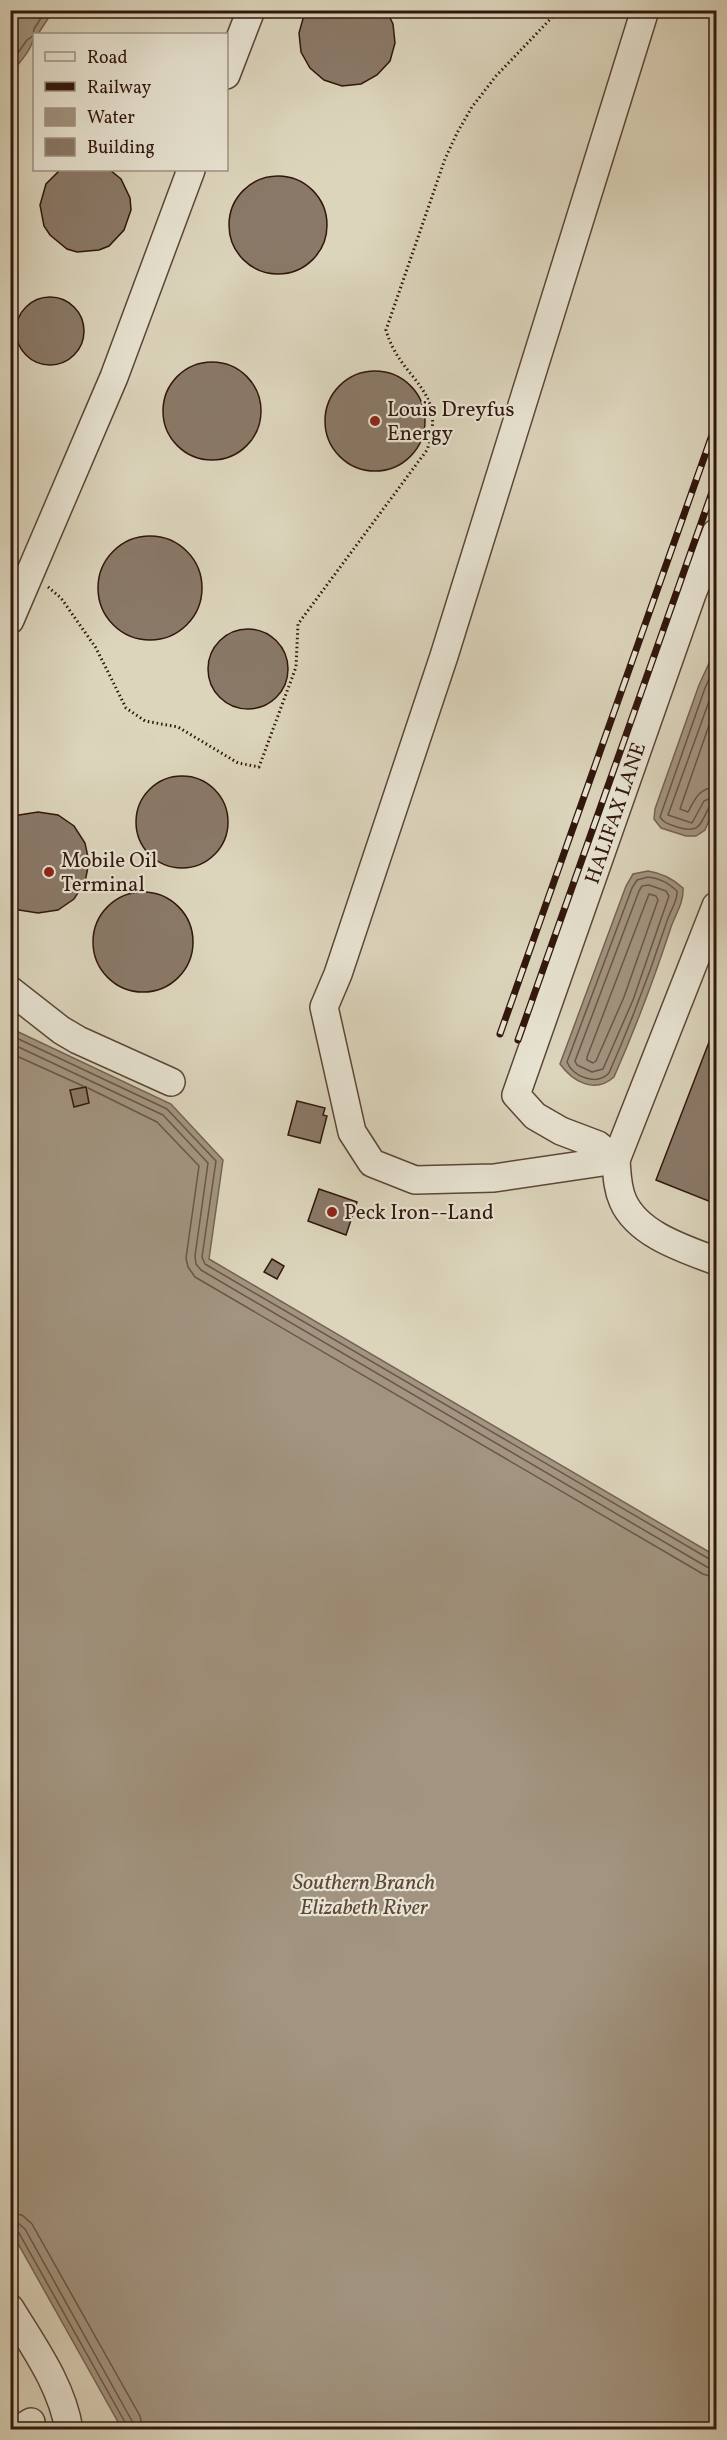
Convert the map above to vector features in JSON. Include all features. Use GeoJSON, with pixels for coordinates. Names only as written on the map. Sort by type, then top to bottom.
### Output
{"type":"FeatureCollection","features":[{"type":"Feature","properties":{"kind":"street"},"geometry":{"type":"LineString","coordinates":[[228,70],[251,10]]}},
{"type":"Feature","properties":{"kind":"street"},"geometry":{"type":"LineString","coordinates":[[616,1160],[494,1178],[427,1179],[415,1179],[372,1163],[351,1132],[324,1008],[338,974],[444,656],[645,10]]}},
{"type":"Feature","properties":{"kind":"street"},"geometry":{"type":"LineString","coordinates":[[10,620],[110,388],[191,171]]}},
{"type":"Feature","properties":{"kind":"street","name":"HALIFAX LANE"},"geometry":{"type":"LineString","coordinates":[[616,1160],[598,1145],[561,1131],[535,1116],[516,1095],[692,594],[717,533]]}},
{"type":"Feature","properties":{"kind":"street"},"geometry":{"type":"LineString","coordinates":[[717,906],[616,1160],[619,1189],[624,1204],[645,1228],[669,1242],[717,1261]]}},
{"type":"Feature","properties":{"kind":"street"},"geometry":{"type":"LineString","coordinates":[[10,990],[78,1040],[171,1082]]}},
{"type":"Feature","properties":{"kind":"street"},"geometry":{"type":"LineString","coordinates":[[10,2308],[49,2373],[59,2396],[69,2430]]}},
{"type":"Feature","properties":{"kind":"path"},"geometry":{"type":"LineString","coordinates":[[30,573],[61,598],[96,648],[126,708],[145,721],[178,727],[238,763],[259,767],[296,667],[298,624],[427,450],[434,431],[433,412],[425,392],[391,347],[386,330],[445,159],[472,107],[496,76],[560,10]]}},
{"type":"Feature","properties":{"kind":"water"},"geometry":{"type":"Polygon","coordinates":[[[11,10],[53,11],[39,33],[33,33],[29,50],[11,73],[11,10]]]}},
{"type":"Feature","properties":{"kind":"water"},"geometry":{"type":"Polygon","coordinates":[[[716,648],[716,804],[705,830],[696,836],[686,836],[661,828],[654,819],[655,809],[699,685],[716,648]]]}},
{"type":"Feature","properties":{"kind":"water"},"geometry":{"type":"Polygon","coordinates":[[[648,871],[667,876],[683,888],[681,903],[614,1077],[599,1085],[585,1084],[571,1076],[560,1064],[626,886],[633,874],[648,871]]]}},
{"type":"Feature","properties":{"kind":"water","name":"Southern Branch Elizabeth River"},"geometry":{"type":"Polygon","coordinates":[[[10,1028],[171,1104],[223,1160],[209,1259],[716,1556],[716,2429],[122,2429],[11,2231],[10,1028]]]}},
{"type":"Feature","properties":{"kind":"building"},"geometry":{"type":"Polygon","coordinates":[[[165,10],[194,10],[184,13],[165,10]]]}},
{"type":"Feature","properties":{"kind":"building"},"geometry":{"type":"Polygon","coordinates":[[[308,10],[386,10],[393,24],[395,43],[390,61],[377,75],[361,84],[342,86],[324,80],[310,68],[301,52],[299,33],[304,15],[308,10]]]}},
{"type":"Feature","properties":{"kind":"building"},"geometry":{"type":"Polygon","coordinates":[[[500,10],[545,10],[532,16],[521,17],[500,10]]]}},
{"type":"Feature","properties":{"kind":"building"},"geometry":{"type":"Polygon","coordinates":[[[59,171],[111,171],[121,179],[130,198],[131,210],[124,230],[109,246],[99,250],[77,252],[67,249],[50,235],[44,226],[40,205],[46,184],[59,171]]]}},
{"type":"Feature","properties":{"kind":"building"},"geometry":{"type":"Polygon","coordinates":[[[268,176],[288,176],[313,190],[324,206],[327,225],[324,244],[313,260],[288,274],[268,274],[251,266],[237,252],[229,235],[229,215],[237,198],[251,184],[268,176]]]}},
{"type":"Feature","properties":{"kind":"building"},"geometry":{"type":"Polygon","coordinates":[[[50,297],[63,299],[74,307],[82,318],[84,331],[82,344],[74,355],[63,363],[50,365],[37,363],[26,355],[18,344],[16,331],[18,318],[26,307],[37,299],[50,297]]]}},
{"type":"Feature","properties":{"kind":"building"},"geometry":{"type":"Polygon","coordinates":[[[212,362],[231,366],[247,376],[257,392],[261,411],[257,430],[247,446],[231,456],[212,460],[193,456],[177,446],[167,430],[163,411],[167,392],[177,376],[193,366],[212,362]]]}},
{"type":"Feature","properties":{"kind":"building","name":"Louis Dreyfus Energy"},"geometry":{"type":"Polygon","coordinates":[[[375,371],[394,375],[410,386],[421,402],[425,421],[421,440],[410,456],[394,467],[375,471],[356,467],[340,456],[329,440],[325,421],[329,402],[340,386],[356,375],[375,371]]]}},
{"type":"Feature","properties":{"kind":"building"},"geometry":{"type":"Polygon","coordinates":[[[150,536],[170,540],[187,551],[198,568],[202,588],[198,608],[187,625],[170,636],[150,640],[130,636],[113,625],[102,608],[98,588],[102,568],[113,551],[130,540],[150,536]]]}},
{"type":"Feature","properties":{"kind":"building"},"geometry":{"type":"Polygon","coordinates":[[[248,629],[263,632],[276,641],[285,654],[288,669],[285,684],[276,697],[263,706],[248,709],[233,706],[220,697],[211,684],[208,669],[211,654],[220,641],[233,632],[248,629]]]}},
{"type":"Feature","properties":{"kind":"building"},"geometry":{"type":"Polygon","coordinates":[[[182,776],[200,780],[214,790],[224,804],[228,822],[224,840],[214,854],[200,864],[182,868],[164,864],[150,854],[140,840],[136,822],[140,804],[150,790],[164,780],[182,776]]]}},
{"type":"Feature","properties":{"kind":"building","name":"Mobile Oil Terminal"},"geometry":{"type":"Polygon","coordinates":[[[38,812],[58,815],[74,826],[85,843],[89,862],[85,882],[74,899],[58,910],[38,913],[19,910],[10,904],[10,821],[19,815],[38,812]]]}},
{"type":"Feature","properties":{"kind":"building"},"geometry":{"type":"Polygon","coordinates":[[[143,892],[171,900],[185,914],[193,942],[185,970],[171,984],[143,992],[115,984],[101,970],[93,942],[101,914],[115,900],[143,892]]]}},
{"type":"Feature","properties":{"kind":"building"},"geometry":{"type":"Polygon","coordinates":[[[716,1024],[716,1204],[656,1180],[716,1024]]]}},
{"type":"Feature","properties":{"kind":"building"},"geometry":{"type":"Polygon","coordinates":[[[86,1087],[89,1103],[74,1107],[70,1090],[86,1087]]]}},
{"type":"Feature","properties":{"kind":"building"},"geometry":{"type":"Polygon","coordinates":[[[297,1101],[325,1108],[323,1115],[327,1116],[320,1143],[288,1135],[297,1101]]]}},
{"type":"Feature","properties":{"kind":"building","name":"Peck Iron--Land"},"geometry":{"type":"Polygon","coordinates":[[[319,1189],[357,1202],[346,1235],[308,1221],[319,1189]]]}},
{"type":"Feature","properties":{"kind":"building"},"geometry":{"type":"Polygon","coordinates":[[[272,1259],[284,1266],[277,1279],[264,1272],[272,1259]]]}},
{"type":"Feature","properties":{"kind":"railway"},"geometry":{"type":"LineString","coordinates":[[500,1034],[716,424]]}},
{"type":"Feature","properties":{"kind":"railway"},"geometry":{"type":"LineString","coordinates":[[518,1040],[716,481]]}},
{"type":"Feature","properties":{"kind":"place","name":"Louis Dreyfus Energy"},"geometry":{"type":"Point","coordinates":[375,421]}},
{"type":"Feature","properties":{"kind":"place","name":"Mobile Oil Terminal"},"geometry":{"type":"Point","coordinates":[49,872]}},
{"type":"Feature","properties":{"kind":"place","name":"Peck Iron--Land"},"geometry":{"type":"Point","coordinates":[332,1212]}}]}
